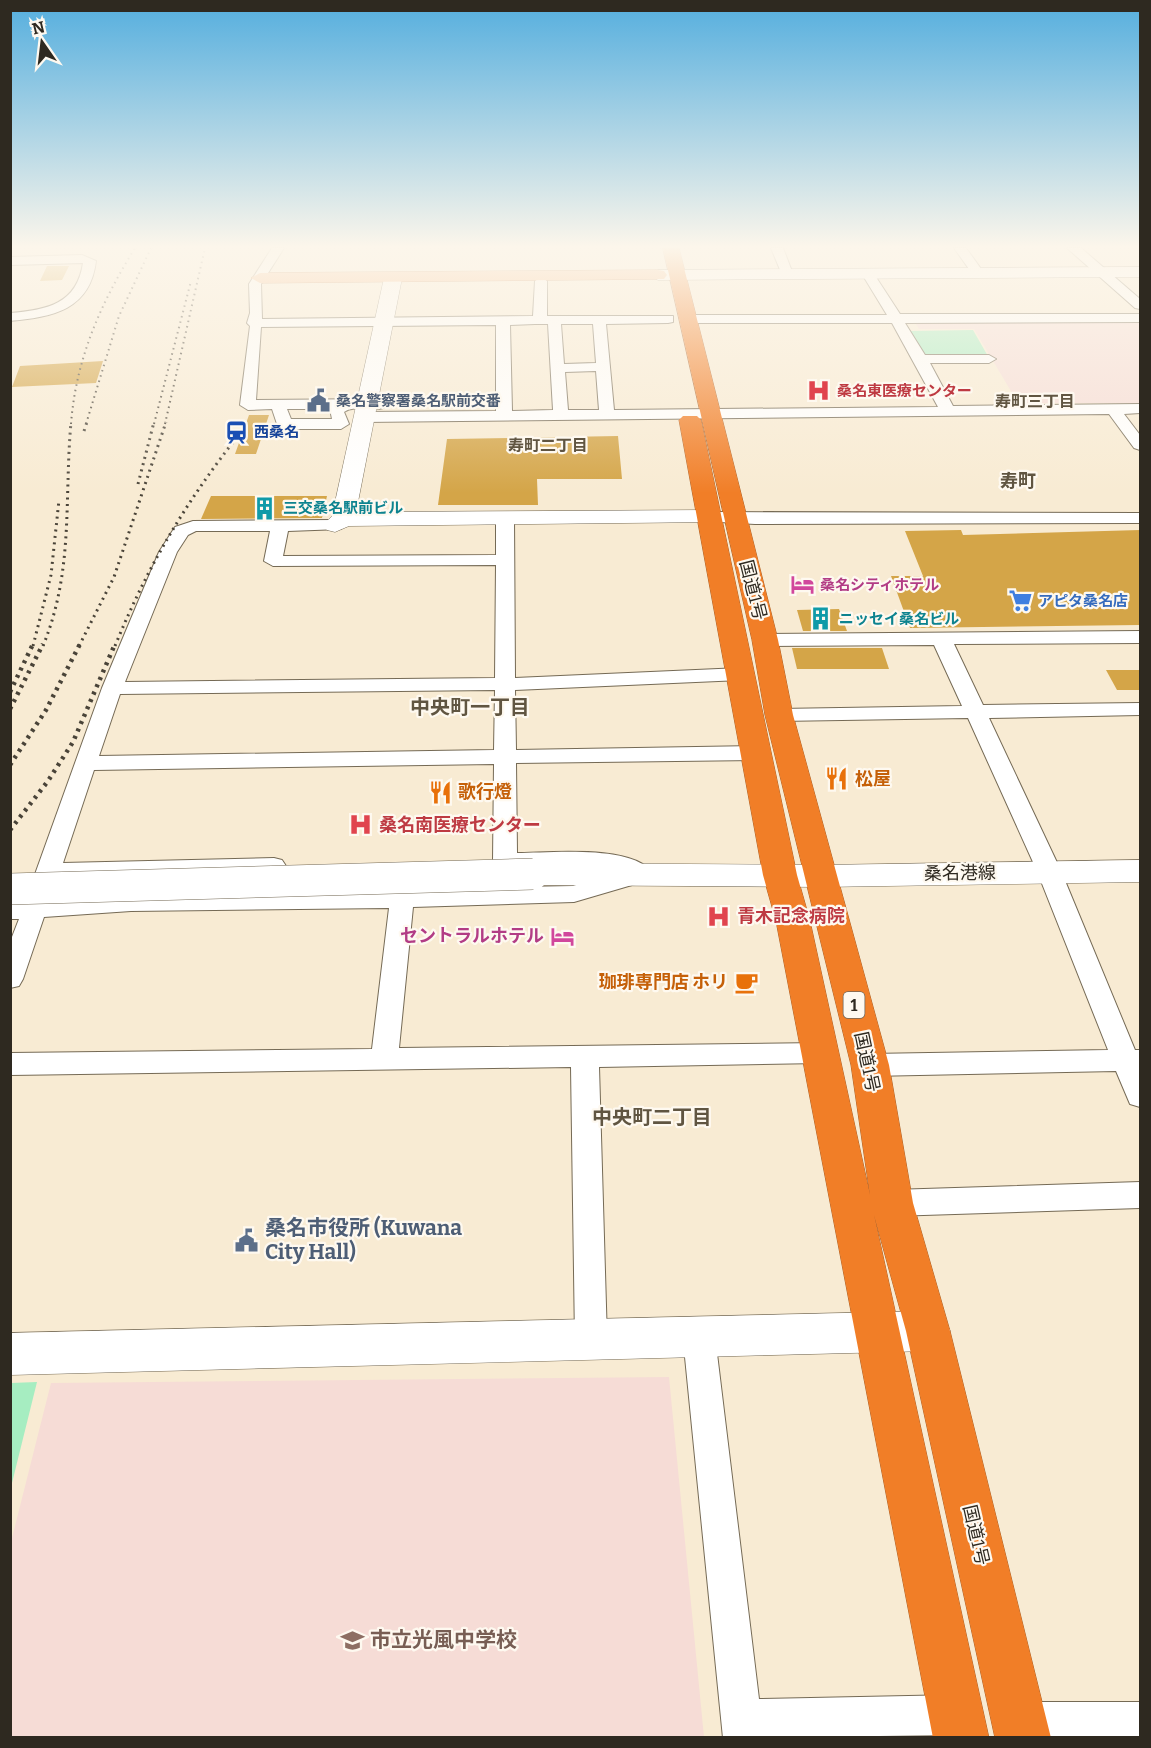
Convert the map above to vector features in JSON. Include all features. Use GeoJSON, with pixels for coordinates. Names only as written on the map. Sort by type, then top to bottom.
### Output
{"type":"FeatureCollection","features":[{"type":"Feature","properties":{"kind":"highway","name":"国道1号"},"geometry":{"type":"LineString","coordinates":[[680,330],[722,518],[741,674],[780,875],[793,921],[959,1726]]}},
{"type":"Feature","properties":{"kind":"highway","name":"国道1号"},"geometry":{"type":"LineString","coordinates":[[722,518],[765,640],[779,715],[870,1065],[892,1203],[928,1331],[1022,1730]]}},
{"type":"Feature","properties":{"kind":"street"},"geometry":{"type":"LineString","coordinates":[[252,330],[248,405],[278,405],[308,416],[342,424],[340,408],[504,416],[1140,409]]}},
{"type":"Feature","properties":{"kind":"street"},"geometry":{"type":"LineString","coordinates":[[339,522],[383,330]]}},
{"type":"Feature","properties":{"kind":"street"},"geometry":{"type":"LineString","coordinates":[[503,330],[504,416]]}},
{"type":"Feature","properties":{"kind":"street"},"geometry":{"type":"LineString","coordinates":[[549,330],[558,368],[561,415]]}},
{"type":"Feature","properties":{"kind":"street"},"geometry":{"type":"LineString","coordinates":[[600,330],[607,414]]}},
{"type":"Feature","properties":{"kind":"street"},"geometry":{"type":"LineString","coordinates":[[902,330],[921,359],[948,411]]}},
{"type":"Feature","properties":{"kind":"street"},"geometry":{"type":"LineString","coordinates":[[921,359],[989,359]]}},
{"type":"Feature","properties":{"kind":"street"},"geometry":{"type":"LineString","coordinates":[[558,368],[602,367]]}},
{"type":"Feature","properties":{"kind":"street"},"geometry":{"type":"LineString","coordinates":[[365,411],[397,404]]}},
{"type":"Feature","properties":{"kind":"street"},"geometry":{"type":"LineString","coordinates":[[278,405],[285,424],[308,416]]}},
{"type":"Feature","properties":{"kind":"street"},"geometry":{"type":"LineString","coordinates":[[1113,409],[1140,445]]}},
{"type":"Feature","properties":{"kind":"street"},"geometry":{"type":"LineString","coordinates":[[48,871],[519,868],[507,756],[506,518]]}},
{"type":"Feature","properties":{"kind":"street"},"geometry":{"type":"LineString","coordinates":[[10,979],[18,903],[48,871],[112,688],[168,552],[181,531],[193,526],[280,526],[339,522],[506,518],[1140,518]]}},
{"type":"Feature","properties":{"kind":"street"},"geometry":{"type":"LineString","coordinates":[[280,526],[273,561],[506,560]]}},
{"type":"Feature","properties":{"kind":"street"},"geometry":{"type":"LineString","coordinates":[[765,640],[1140,638]]}},
{"type":"Feature","properties":{"kind":"street"},"geometry":{"type":"LineString","coordinates":[[942,640],[1133,1060],[1140,1096]]}},
{"type":"Feature","properties":{"kind":"street"},"geometry":{"type":"LineString","coordinates":[[112,688],[507,684],[741,674]]}},
{"type":"Feature","properties":{"kind":"street"},"geometry":{"type":"LineString","coordinates":[[779,715],[1140,710]]}},
{"type":"Feature","properties":{"kind":"street"},"geometry":{"type":"LineString","coordinates":[[87,763],[756,753]]}},
{"type":"Feature","properties":{"kind":"street","name":"桑名港線"},"geometry":{"type":"LineString","coordinates":[[18,903],[519,868],[641,874],[821,876],[1140,870]]}},
{"type":"Feature","properties":{"kind":"street"},"geometry":{"type":"LineString","coordinates":[[18,903],[402,899],[574,894],[641,874]]}},
{"type":"Feature","properties":{"kind":"street"},"geometry":{"type":"LineString","coordinates":[[384,1059],[402,899]]}},
{"type":"Feature","properties":{"kind":"street"},"geometry":{"type":"LineString","coordinates":[[10,1064],[820,1053]]}},
{"type":"Feature","properties":{"kind":"street"},"geometry":{"type":"LineString","coordinates":[[585,1057],[591,1340]]}},
{"type":"Feature","properties":{"kind":"street"},"geometry":{"type":"LineString","coordinates":[[870,1065],[1133,1060]]}},
{"type":"Feature","properties":{"kind":"street"},"geometry":{"type":"LineString","coordinates":[[892,1203],[1140,1196]]}},
{"type":"Feature","properties":{"kind":"street"},"geometry":{"type":"LineString","coordinates":[[10,1354],[928,1331]]}},
{"type":"Feature","properties":{"kind":"street"},"geometry":{"type":"LineString","coordinates":[[699,1336],[742,1728],[959,1726]]}},
{"type":"Feature","properties":{"kind":"street"},"geometry":{"type":"LineString","coordinates":[[1022,1730],[1140,1722]]}},
{"type":"Feature","properties":{"kind":"shaded area"},"geometry":{"type":"Polygon","coordinates":[[[974,330],[1140,330],[1140,403],[1018,403],[974,330]]]}},
{"type":"Feature","properties":{"kind":"shaded area","name":"市立光風中学校"},"geometry":{"type":"Polygon","coordinates":[[[669,1377],[704,1737],[11,1737],[11,1542],[51,1383],[669,1377]]]}},
{"type":"Feature","properties":{"kind":"green space"},"geometry":{"type":"Polygon","coordinates":[[[973,330],[989,358],[925,358],[909,331],[973,330]]]}},
{"type":"Feature","properties":{"kind":"green space"},"geometry":{"type":"Polygon","coordinates":[[[37,1382],[11,1487],[11,1383],[37,1382]]]}},
{"type":"Feature","properties":{"kind":"building"},"geometry":{"type":"Polygon","coordinates":[[[103,361],[96,383],[12,387],[20,366],[103,361]]]}},
{"type":"Feature","properties":{"kind":"building"},"geometry":{"type":"Polygon","coordinates":[[[249,415],[269,415],[256,454],[235,454],[249,415]]]}},
{"type":"Feature","properties":{"kind":"building"},"geometry":{"type":"Polygon","coordinates":[[[618,436],[622,479],[537,479],[538,505],[438,505],[447,439],[618,436]]]}},
{"type":"Feature","properties":{"kind":"building","name":"三交桑名駅前ビル"},"geometry":{"type":"Polygon","coordinates":[[[211,496],[327,496],[322,518],[201,519],[211,496]]]}},
{"type":"Feature","properties":{"kind":"building","name":"アピタ桑名店"},"geometry":{"type":"Polygon","coordinates":[[[961,530],[963,535],[1140,530],[1140,625],[910,628],[891,576],[923,576],[905,531],[961,530]]]}},
{"type":"Feature","properties":{"kind":"building","name":"ニッセイ桑名ビル"},"geometry":{"type":"Polygon","coordinates":[[[839,609],[847,631],[803,631],[797,610],[839,609]]]}},
{"type":"Feature","properties":{"kind":"building"},"geometry":{"type":"Polygon","coordinates":[[[792,648],[882,648],[889,669],[797,669],[792,648]]]}},
{"type":"Feature","properties":{"kind":"building"},"geometry":{"type":"Polygon","coordinates":[[[1106,670],[1140,670],[1140,690],[1117,690],[1106,670]]]}},
{"type":"Feature","properties":{"kind":"railway"},"geometry":{"type":"LineString","coordinates":[[71,424],[78,376],[93,330]]}},
{"type":"Feature","properties":{"kind":"railway"},"geometry":{"type":"LineString","coordinates":[[86,424],[115,330]]}},
{"type":"Feature","properties":{"kind":"railway"},"geometry":{"type":"LineString","coordinates":[[154,424],[178,330]]}},
{"type":"Feature","properties":{"kind":"railway"},"geometry":{"type":"LineString","coordinates":[[165,424],[186,330]]}},
{"type":"Feature","properties":{"kind":"railway"},"geometry":{"type":"LineString","coordinates":[[43,646],[53,618],[64,563],[71,422]]}},
{"type":"Feature","properties":{"kind":"railway"},"geometry":{"type":"LineString","coordinates":[[84,431],[87,422]]}},
{"type":"Feature","properties":{"kind":"railway"},"geometry":{"type":"LineString","coordinates":[[138,484],[154,422]]}},
{"type":"Feature","properties":{"kind":"railway"},"geometry":{"type":"LineString","coordinates":[[79,646],[114,577],[166,422]]}},
{"type":"Feature","properties":{"kind":"railway"},"geometry":{"type":"LineString","coordinates":[[115,646],[141,588],[170,534],[221,457],[241,432]]}},
{"type":"Feature","properties":{"kind":"railway"},"geometry":{"type":"LineString","coordinates":[[33,646],[51,575],[59,500]]}},
{"type":"Feature","properties":{"kind":"railway"},"geometry":{"type":"LineString","coordinates":[[10,692],[33,644]]}},
{"type":"Feature","properties":{"kind":"railway"},"geometry":{"type":"LineString","coordinates":[[10,709],[43,644]]}},
{"type":"Feature","properties":{"kind":"railway"},"geometry":{"type":"LineString","coordinates":[[10,765],[46,710],[80,644]]}},
{"type":"Feature","properties":{"kind":"railway"},"geometry":{"type":"LineString","coordinates":[[10,830],[48,781],[73,742],[115,644]]}},
{"type":"Feature","properties":{"kind":"place","name":"桑名東医療センター"},"geometry":{"type":"Point","coordinates":[819,391]}},
{"type":"Feature","properties":{"kind":"place","name":"桑名警察署桑名駅前交番"},"geometry":{"type":"Point","coordinates":[318,401]}},
{"type":"Feature","properties":{"kind":"place","name":"西桑名"},"geometry":{"type":"Point","coordinates":[236,432]}},
{"type":"Feature","properties":{"kind":"place","name":"三交桑名駅前ビル"},"geometry":{"type":"Point","coordinates":[265,508]}},
{"type":"Feature","properties":{"kind":"place","name":"桑名シティホテル"},"geometry":{"type":"Point","coordinates":[802,585]}},
{"type":"Feature","properties":{"kind":"place","name":"アピタ桑名店"},"geometry":{"type":"Point","coordinates":[1020,601]}},
{"type":"Feature","properties":{"kind":"place","name":"ニッセイ桑名ビル"},"geometry":{"type":"Point","coordinates":[821,619]}},
{"type":"Feature","properties":{"kind":"place","name":"松屋"},"geometry":{"type":"Point","coordinates":[837,779]}},
{"type":"Feature","properties":{"kind":"place","name":"歌行燈"},"geometry":{"type":"Point","coordinates":[440,792]}},
{"type":"Feature","properties":{"kind":"place","name":"桑名南医療センター"},"geometry":{"type":"Point","coordinates":[361,825]}},
{"type":"Feature","properties":{"kind":"place","name":"青木記念病院"},"geometry":{"type":"Point","coordinates":[719,916]}},
{"type":"Feature","properties":{"kind":"place","name":"セントラルホテル"},"geometry":{"type":"Point","coordinates":[562,936]}},
{"type":"Feature","properties":{"kind":"place","name":"珈琲専門店 ホリ"},"geometry":{"type":"Point","coordinates":[746,982]}},
{"type":"Feature","properties":{"kind":"place","name":"桑名市役所 (Kuwana City Hall)"},"geometry":{"type":"Point","coordinates":[247,1240]}},
{"type":"Feature","properties":{"kind":"place","name":"市立光風中学校"},"geometry":{"type":"Point","coordinates":[352,1640]}},
{"type":"Feature","properties":{"kind":"district","name":"寿町三丁目"},"geometry":{"type":"Point","coordinates":[1035,401]}},
{"type":"Feature","properties":{"kind":"district","name":"寿町二丁目"},"geometry":{"type":"Point","coordinates":[548,445]}},
{"type":"Feature","properties":{"kind":"district","name":"寿町"},"geometry":{"type":"Point","coordinates":[1018,481]}},
{"type":"Feature","properties":{"kind":"district","name":"中央町一丁目"},"geometry":{"type":"Point","coordinates":[470,707]}},
{"type":"Feature","properties":{"kind":"district","name":"中央町二丁目"},"geometry":{"type":"Point","coordinates":[652,1117]}}]}
